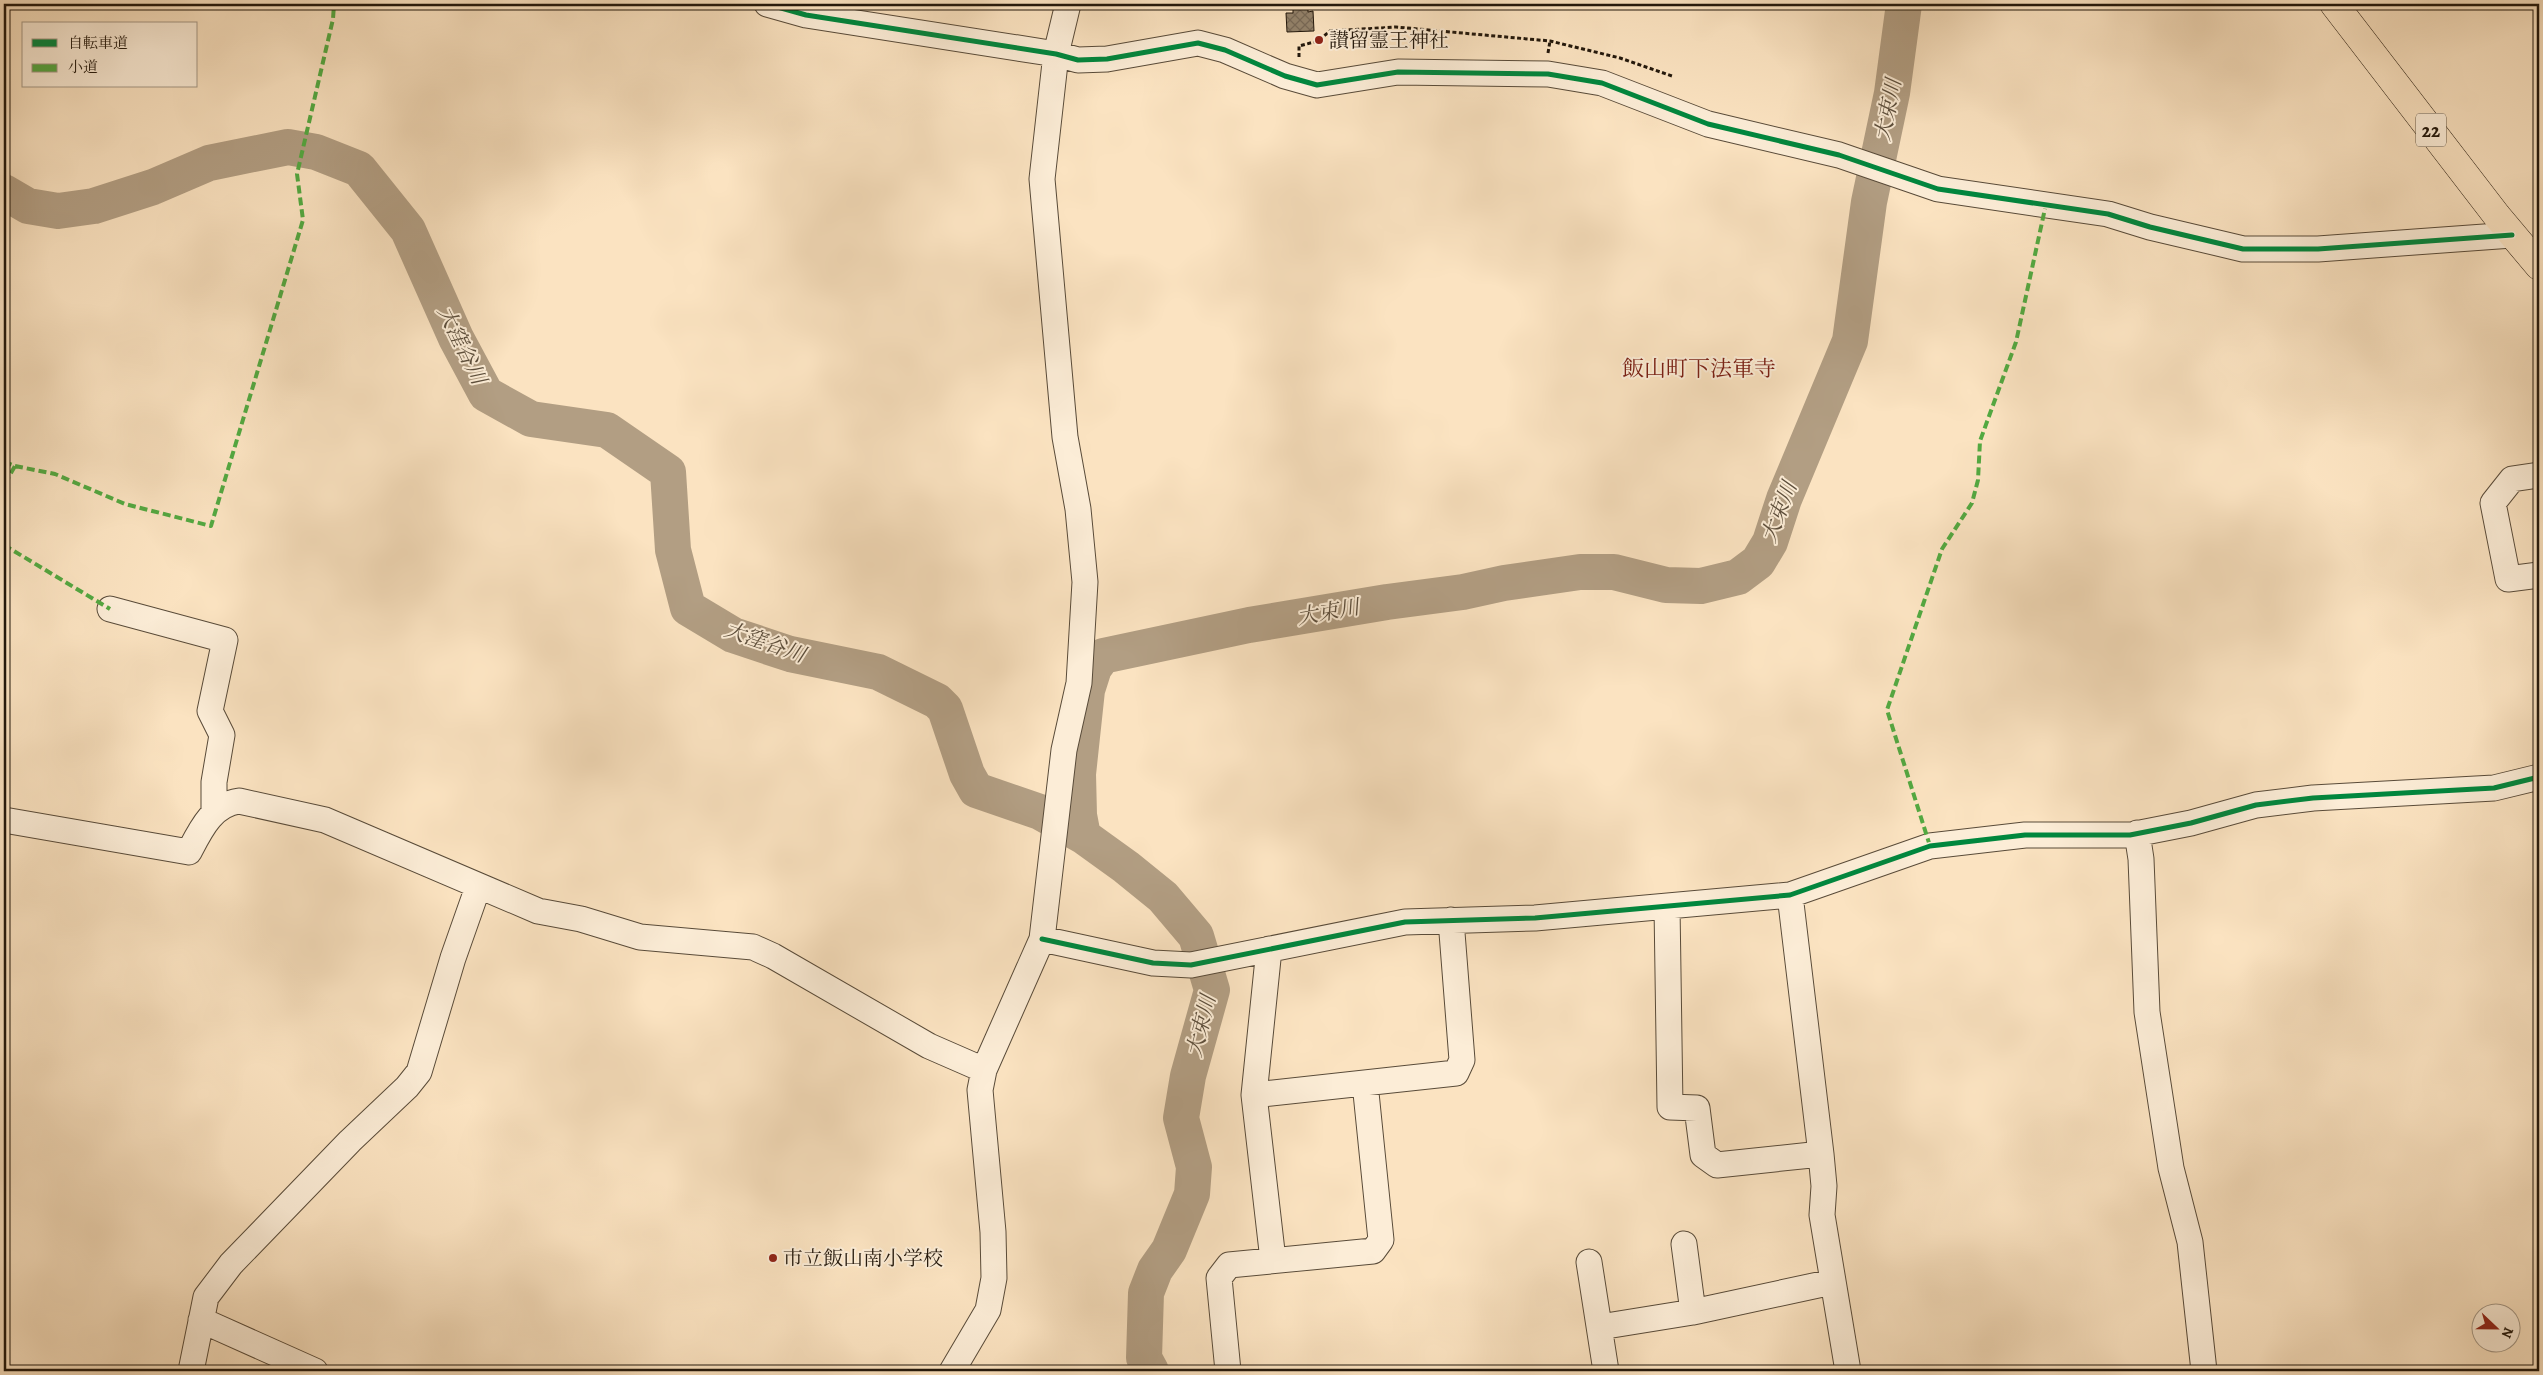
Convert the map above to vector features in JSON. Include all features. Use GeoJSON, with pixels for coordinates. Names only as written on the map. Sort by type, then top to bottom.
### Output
{"type":"FeatureCollection","features":[{"type":"Feature","properties":{"kind":"main road","name":"22"},"geometry":{"type":"LineString","coordinates":[[2334,4],[2512,235],[2536,257]]}},
{"type":"Feature","properties":{"kind":"street"},"geometry":{"type":"LineString","coordinates":[[767,4],[806,15],[1056,54],[1078,60],[1107,59],[1198,43],[1225,50],[1285,76],[1317,85],[1398,72],[1548,74],[1602,83],[1708,124],[1839,155],[1938,189],[2108,214],[2150,227],[2243,249],[2318,249],[2512,235]]}},
{"type":"Feature","properties":{"kind":"street"},"geometry":{"type":"LineString","coordinates":[[952,1371],[988,1310],[994,1278],[993,1232],[980,1090],[984,1070],[1042,939],[1064,750],[1079,683],[1085,582],[1078,509],[1063,418],[1042,178],[1056,54],[1068,4]]}},
{"type":"Feature","properties":{"kind":"street"},"geometry":{"type":"LineString","coordinates":[[2539,475],[2512,479],[2493,503],[2508,579],[2539,575]]}},
{"type":"Feature","properties":{"kind":"street"},"geometry":{"type":"LineString","coordinates":[[110,609],[225,640],[210,711],[222,735],[214,782],[214,812]]}},
{"type":"Feature","properties":{"kind":"street"},"geometry":{"type":"LineString","coordinates":[[1042,939],[1153,963],[1191,965],[1405,922],[1535,918],[1790,895],[1930,846],[2025,835],[2059,836],[2137,833],[2192,823],[2256,804],[2313,798],[2494,788],[2539,777]]}},
{"type":"Feature","properties":{"kind":"street"},"geometry":{"type":"LineString","coordinates":[[4,820],[189,852],[214,812],[226,803],[239,801],[325,820],[382,847],[422,861],[478,887],[538,911],[581,919],[640,938],[753,947],[773,956],[928,1046],[984,1070]]}},
{"type":"Feature","properties":{"kind":"street"},"geometry":{"type":"LineString","coordinates":[[2137,833],[2141,859],[2147,1012],[2171,1168],[2190,1242],[2204,1371]]}},
{"type":"Feature","properties":{"kind":"street"},"geometry":{"type":"LineString","coordinates":[[190,1371],[206,1297],[231,1264],[350,1141],[407,1087],[419,1072],[453,958],[478,887]]}},
{"type":"Feature","properties":{"kind":"street"},"geometry":{"type":"LineString","coordinates":[[1790,895],[1821,1154],[1824,1186],[1822,1215],[1842,1370]]}},
{"type":"Feature","properties":{"kind":"street"},"geometry":{"type":"LineString","coordinates":[[1668,906],[1670,1108],[1697,1108],[1703,1155],[1717,1164],[1821,1154]]}},
{"type":"Feature","properties":{"kind":"street"},"geometry":{"type":"LineString","coordinates":[[1254,1095],[1456,1073],[1462,1060],[1451,920]]}},
{"type":"Feature","properties":{"kind":"street"},"geometry":{"type":"LineString","coordinates":[[1269,949],[1254,1095],[1273,1260]]}},
{"type":"Feature","properties":{"kind":"street"},"geometry":{"type":"LineString","coordinates":[[1228,1371],[1219,1278],[1229,1265],[1374,1251],[1381,1240],[1365,1083]]}},
{"type":"Feature","properties":{"kind":"street"},"geometry":{"type":"LineString","coordinates":[[1684,1244],[1693,1312]]}},
{"type":"Feature","properties":{"kind":"street"},"geometry":{"type":"LineString","coordinates":[[1589,1262],[1606,1371]]}},
{"type":"Feature","properties":{"kind":"street"},"geometry":{"type":"LineString","coordinates":[[1600,1327],[1693,1312],[1832,1282]]}},
{"type":"Feature","properties":{"kind":"street"},"geometry":{"type":"LineString","coordinates":[[201,1320],[315,1371]]}},
{"type":"Feature","properties":{"kind":"path"},"geometry":{"type":"LineString","coordinates":[[1299,64],[1299,46],[1318,41],[1330,31],[1396,27],[1550,41],[1620,58],[1672,76]]}},
{"type":"Feature","properties":{"kind":"building"},"geometry":{"type":"Polygon","coordinates":[[[1293,4],[1308,4],[1308,12],[1313,11],[1314,31],[1287,32],[1286,13],[1293,13],[1293,4]]]}},
{"type":"Feature","properties":{"kind":"waterway","name":"大束川"},"geometry":{"type":"LineString","coordinates":[[1083,836],[1079,815],[1078,774],[1087,690],[1094,668],[1103,656],[1249,625],[1580,572],[1614,572],[1666,585],[1701,586],[1738,577],[1758,562],[1770,542],[1784,499],[1850,341],[1869,202],[1892,93],[1904,4]]}},
{"type":"Feature","properties":{"kind":"waterway","name":"大窪谷川"},"geometry":{"type":"LineString","coordinates":[[4,192],[28,206],[58,211],[94,206],[153,187],[209,163],[288,147],[316,152],[359,169],[408,230],[456,338],[486,394],[531,419],[607,430],[668,472],[673,550],[688,608],[733,635],[790,654],[878,672],[937,701],[945,709],[967,774],[976,790],[1040,812],[1083,836],[1163,897],[1196,936],[1212,990],[1188,1076],[1181,1118],[1194,1167],[1192,1194],[1169,1250],[1155,1270],[1146,1293],[1144,1358],[1151,1371]]}},
{"type":"Feature","properties":{"kind":"marked path"},"geometry":{"type":"LineString","coordinates":[[15,466],[55,474],[125,504],[211,526],[303,220],[297,174],[333,19],[334,4]]}},
{"type":"Feature","properties":{"kind":"marked path"},"geometry":{"type":"LineString","coordinates":[[1930,846],[1887,710],[1942,549],[1972,503],[1978,480],[1980,441],[2016,342],[2046,204]]}},
{"type":"Feature","properties":{"kind":"marked path"},"geometry":{"type":"LineString","coordinates":[[4,462],[15,466],[4,485]]}},
{"type":"Feature","properties":{"kind":"marked path"},"geometry":{"type":"LineString","coordinates":[[4,545],[110,609]]}},
{"type":"Feature","properties":{"kind":"cycle path"},"geometry":{"type":"LineString","coordinates":[[767,4],[806,15],[1056,54],[1078,60],[1107,59],[1198,43],[1225,50],[1285,76],[1317,85],[1398,72],[1548,74],[1602,83],[1708,124],[1839,155],[1938,189],[2108,214],[2150,227],[2243,249],[2318,249],[2512,235]]}},
{"type":"Feature","properties":{"kind":"cycle path"},"geometry":{"type":"LineString","coordinates":[[1042,939],[1153,963],[1191,965],[1405,922],[1535,918],[1790,895],[1930,846],[2025,835],[2130,835],[2191,823],[2256,805],[2313,798],[2494,788],[2539,777]]}},
{"type":"Feature","properties":{"kind":"place","name":"讃留霊王神社"},"geometry":{"type":"Point","coordinates":[1319,40]}},
{"type":"Feature","properties":{"kind":"place","name":"市立飯山南小学校"},"geometry":{"type":"Point","coordinates":[773,1258]}},
{"type":"Feature","properties":{"kind":"district","name":"飯山町下法軍寺"},"geometry":{"type":"Point","coordinates":[1699,368]}}]}
